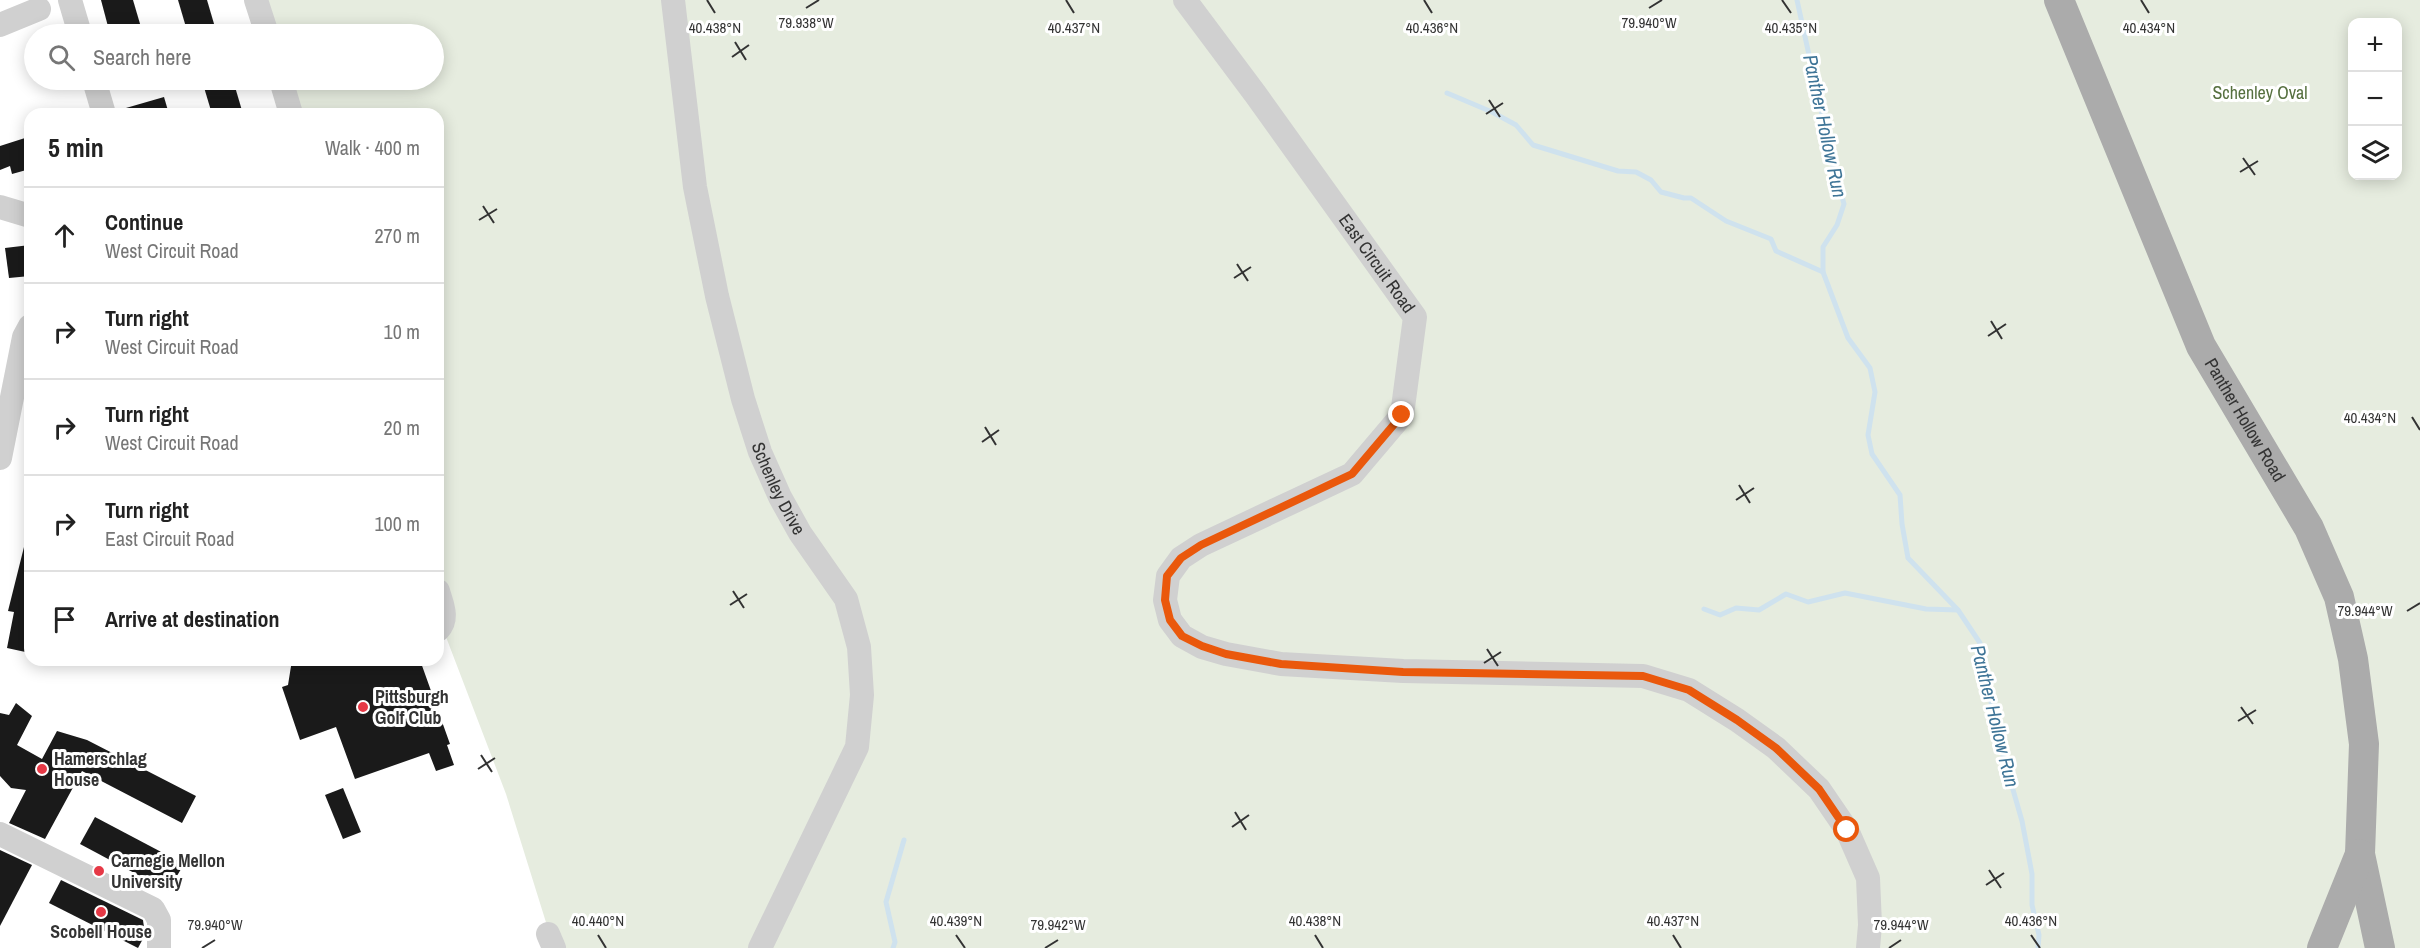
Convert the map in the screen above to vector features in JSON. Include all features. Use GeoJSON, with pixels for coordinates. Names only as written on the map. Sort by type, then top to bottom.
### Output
{"type":"FeatureCollection","features":[{"type":"Feature","properties":{"kind":"main road","name":"Panther Hollow Road"},"geometry":{"type":"LineString","coordinates":[[2059,0],[2201,346],[2309,528],[2339,597],[2353,659],[2364,744],[2357,889]]}},
{"type":"Feature","properties":{"kind":"main road"},"geometry":{"type":"LineString","coordinates":[[2322,948],[2357,889]]}},
{"type":"Feature","properties":{"kind":"main road"},"geometry":{"type":"LineString","coordinates":[[2344,948],[2357,889]]}},
{"type":"Feature","properties":{"kind":"main road"},"geometry":{"type":"LineString","coordinates":[[2357,889],[2365,948]]}},
{"type":"Feature","properties":{"kind":"main road"},"geometry":{"type":"LineString","coordinates":[[2357,889],[2380,948]]}},
{"type":"Feature","properties":{"kind":"street"},"geometry":{"type":"LineString","coordinates":[[70,0],[77,24]]}},
{"type":"Feature","properties":{"kind":"street"},"geometry":{"type":"LineString","coordinates":[[256,0],[264,24]]}},
{"type":"Feature","properties":{"kind":"street","name":"Schenley Drive"},"geometry":{"type":"LineString","coordinates":[[673,0],[695,187],[717,296],[743,399],[760,452],[780,496],[800,533],[846,599],[860,647],[862,695],[857,747],[760,948]]}},
{"type":"Feature","properties":{"kind":"street","name":"East Circuit Road"},"geometry":{"type":"LineString","coordinates":[[1185,0],[1415,317],[1402,415],[1352,474],[1201,545],[1181,558],[1167,576],[1165,600],[1170,620],[1182,636],[1202,646],[1226,654],[1281,664],[1403,672],[1643,676],[1689,690],[1776,748],[1819,789],[1847,830],[1868,878],[1870,925],[1868,948]]}},
{"type":"Feature","properties":{"kind":"street"},"geometry":{"type":"LineString","coordinates":[[0,25],[39,9]]}},
{"type":"Feature","properties":{"kind":"street"},"geometry":{"type":"LineString","coordinates":[[97,90],[102,108]]}},
{"type":"Feature","properties":{"kind":"street"},"geometry":{"type":"LineString","coordinates":[[284,90],[289,108]]}},
{"type":"Feature","properties":{"kind":"street"},"geometry":{"type":"LineString","coordinates":[[0,207],[24,214]]}},
{"type":"Feature","properties":{"kind":"street"},"geometry":{"type":"LineString","coordinates":[[0,458],[5,415],[24,337]]}},
{"type":"Feature","properties":{"kind":"street"},"geometry":{"type":"LineString","coordinates":[[0,834],[153,909],[159,920],[159,948]]}},
{"type":"Feature","properties":{"kind":"green space","name":"Schenley Oval"},"geometry":{"type":"Polygon","coordinates":[[[256,0],[2420,0],[2420,948],[554,948],[506,794],[444,632],[444,108],[289,108],[284,90],[444,90],[444,24],[264,24],[256,0]]]}},
{"type":"Feature","properties":{"kind":"building"},"geometry":{"type":"Polygon","coordinates":[[[101,0],[133,0],[140,24],[107,24],[101,0]]]}},
{"type":"Feature","properties":{"kind":"building"},"geometry":{"type":"Polygon","coordinates":[[[178,0],[207,0],[214,24],[185,24],[178,0]]]}},
{"type":"Feature","properties":{"kind":"building"},"geometry":{"type":"Polygon","coordinates":[[[205,90],[236,90],[241,108],[210,108],[205,90]]]}},
{"type":"Feature","properties":{"kind":"building"},"geometry":{"type":"Polygon","coordinates":[[[164,97],[167,108],[126,108],[164,97]]]}},
{"type":"Feature","properties":{"kind":"building"},"geometry":{"type":"Polygon","coordinates":[[[24,138],[24,171],[12,174],[10,166],[0,170],[0,146],[24,138]]]}},
{"type":"Feature","properties":{"kind":"building"},"geometry":{"type":"Polygon","coordinates":[[[24,246],[24,277],[9,278],[5,248],[24,246]]]}},
{"type":"Feature","properties":{"kind":"building"},"geometry":{"type":"Polygon","coordinates":[[[24,547],[24,652],[7,648],[14,612],[8,611],[24,547]]]}},
{"type":"Feature","properties":{"kind":"building","name":"Pittsburgh Golf Club"},"geometry":{"type":"Polygon","coordinates":[[[291,666],[422,666],[450,744],[447,745],[454,765],[436,771],[429,753],[355,779],[336,727],[300,740],[282,687],[288,685],[291,666]]]}},
{"type":"Feature","properties":{"kind":"building","name":"Hamerschlag House"},"geometry":{"type":"Polygon","coordinates":[[[16,703],[32,716],[17,745],[42,759],[57,731],[87,740],[196,796],[182,823],[82,771],[45,839],[9,823],[26,790],[11,788],[0,776],[0,713],[9,715],[16,703]]]}},
{"type":"Feature","properties":{"kind":"building"},"geometry":{"type":"Polygon","coordinates":[[[343,788],[361,832],[343,839],[325,795],[343,788]]]}},
{"type":"Feature","properties":{"kind":"building"},"geometry":{"type":"Polygon","coordinates":[[[95,817],[184,864],[168,891],[80,844],[95,817]]]}},
{"type":"Feature","properties":{"kind":"building"},"geometry":{"type":"Polygon","coordinates":[[[0,850],[32,865],[0,926],[0,850]]]}},
{"type":"Feature","properties":{"kind":"building","name":"Scobell House"},"geometry":{"type":"Polygon","coordinates":[[[61,880],[143,920],[145,935],[138,948],[49,903],[61,880]]]}},
{"type":"Feature","properties":{"kind":"waterway","name":"Panther Hollow Run"},"geometry":{"type":"LineString","coordinates":[[1797,0],[1833,165],[1844,204],[1837,225],[1823,247],[1823,272],[1848,338],[1870,368],[1875,392],[1868,435],[1872,454],[1900,495],[1908,558],[1958,610],[1980,643],[1997,734],[2022,821],[2032,874],[2032,905],[2039,935],[2038,948]]}},
{"type":"Feature","properties":{"kind":"waterway"},"geometry":{"type":"LineString","coordinates":[[1447,93],[1516,125],[1533,145],[1618,171],[1636,172],[1651,180],[1661,192],[1691,198],[1726,221],[1771,239],[1776,251],[1823,272]]}},
{"type":"Feature","properties":{"kind":"waterway"},"geometry":{"type":"LineString","coordinates":[[1704,609],[1720,615],[1736,608],[1759,610],[1786,594],[1808,602],[1845,593],[1926,609],[1958,610]]}},
{"type":"Feature","properties":{"kind":"waterway"},"geometry":{"type":"LineString","coordinates":[[893,948],[895,942],[886,902],[904,840]]}},
{"type":"Feature","properties":{"kind":"place","name":"Pittsburgh Golf Club"},"geometry":{"type":"Point","coordinates":[363,707]}},
{"type":"Feature","properties":{"kind":"place","name":"Hamerschlag House"},"geometry":{"type":"Point","coordinates":[42,769]}},
{"type":"Feature","properties":{"kind":"place","name":"Carnegie Mellon University"},"geometry":{"type":"Point","coordinates":[99,871]}},
{"type":"Feature","properties":{"kind":"place","name":"Scobell House"},"geometry":{"type":"Point","coordinates":[101,912]}},
{"type":"Feature","properties":{"kind":"route"},"geometry":{"type":"LineString","coordinates":[[1402,415],[1352,474],[1201,545],[1181,558],[1167,576],[1165,600],[1170,620],[1182,636],[1226,654],[1281,664],[1403,672],[1643,676],[1689,690],[1776,748],[1819,789],[1847,830]]}}]}
